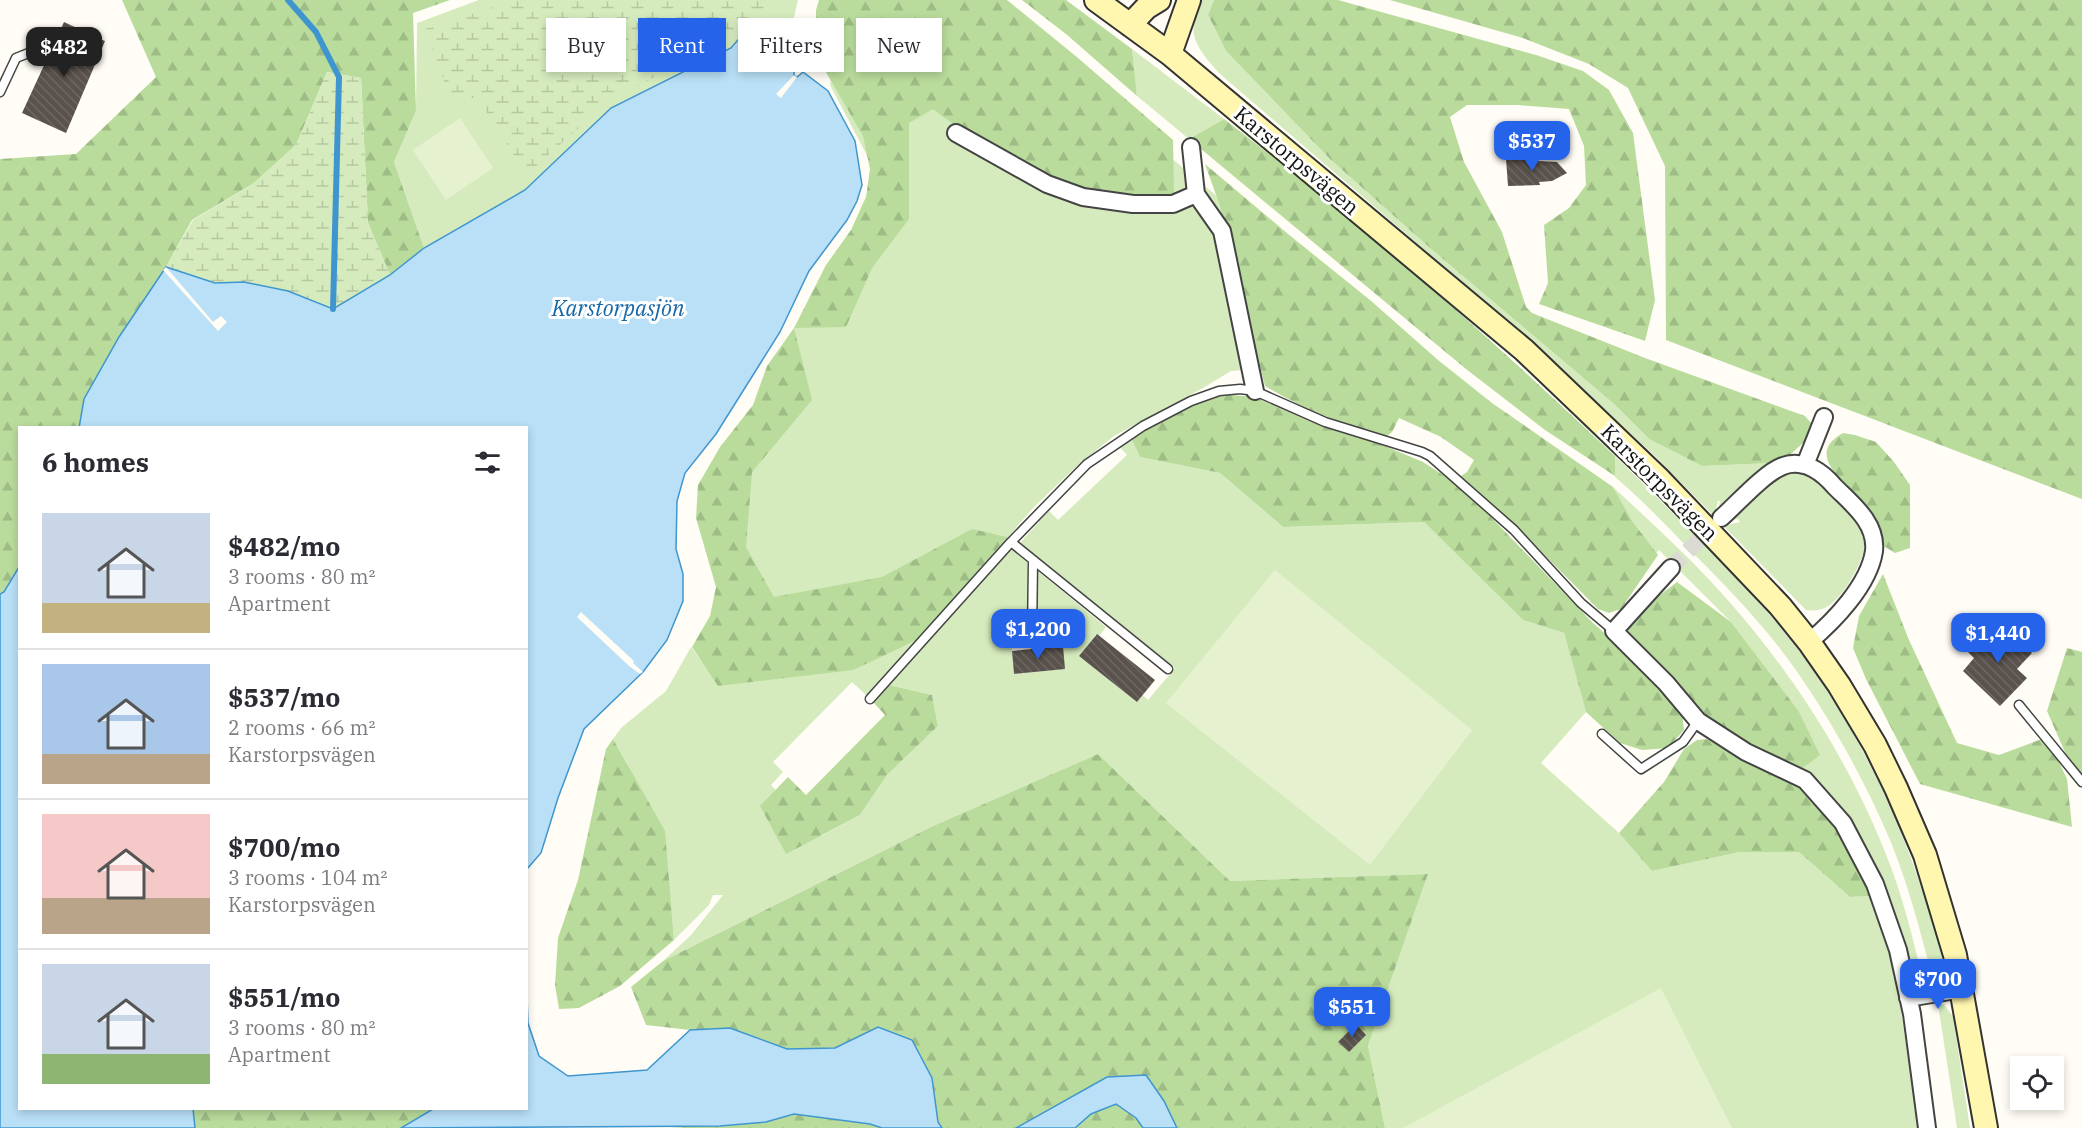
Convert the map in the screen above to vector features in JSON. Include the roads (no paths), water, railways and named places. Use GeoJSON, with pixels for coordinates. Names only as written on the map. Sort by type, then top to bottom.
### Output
{"type":"FeatureCollection","features":[{"type":"Feature","properties":{"kind":"main road","name":"Karstorpsvägen"},"geometry":{"type":"LineString","coordinates":[[1096,0],[1170,54],[1524,350],[1660,480],[1773,599],[1809,642],[1839,685],[1875,745],[1925,855],[1955,955],[1986,1128]]}},
{"type":"Feature","properties":{"kind":"main road"},"geometry":{"type":"LineString","coordinates":[[1130,25],[1146,8],[1158,0]]}},
{"type":"Feature","properties":{"kind":"main road"},"geometry":{"type":"LineString","coordinates":[[1170,54],[1189,0]]}},
{"type":"Feature","properties":{"kind":"street"},"geometry":{"type":"LineString","coordinates":[[956,133],[1047,184],[1083,197],[1133,204],[1173,204],[1196,194]]}},
{"type":"Feature","properties":{"kind":"street"},"geometry":{"type":"LineString","coordinates":[[1191,147],[1196,194],[1222,231],[1255,391]]}},
{"type":"Feature","properties":{"kind":"street"},"geometry":{"type":"LineString","coordinates":[[1805,465],[1824,417]]}},
{"type":"Feature","properties":{"kind":"street"},"geometry":{"type":"LineString","coordinates":[[1721,518],[1771,472],[1791,464],[1805,465],[1815,469],[1857,508],[1866,521],[1874,541],[1871,563],[1838,615],[1809,642]]}},
{"type":"Feature","properties":{"kind":"street"},"geometry":{"type":"LineString","coordinates":[[1671,568],[1614,631],[1666,683],[1698,721],[1746,752],[1805,780],[1843,823],[1875,884],[1898,950],[1908,998],[1927,1128]]}},
{"type":"Feature","properties":{"kind":"street"},"geometry":{"type":"LineString","coordinates":[[1908,998],[1962,989]]}},
{"type":"Feature","properties":{"kind":"lane"},"geometry":{"type":"LineString","coordinates":[[0,92],[16,58],[41,48]]}},
{"type":"Feature","properties":{"kind":"lane"},"geometry":{"type":"LineString","coordinates":[[870,699],[1011,542],[1087,464],[1143,426],[1191,401],[1219,391],[1240,389],[1255,391],[1324,422],[1430,456],[1514,530],[1581,603],[1614,631]]}},
{"type":"Feature","properties":{"kind":"lane"},"geometry":{"type":"LineString","coordinates":[[1011,542],[1168,669]]}},
{"type":"Feature","properties":{"kind":"lane"},"geometry":{"type":"LineString","coordinates":[[1032,636],[1033,561]]}},
{"type":"Feature","properties":{"kind":"lane"},"geometry":{"type":"LineString","coordinates":[[1017,638],[1055,633]]}},
{"type":"Feature","properties":{"kind":"lane"},"geometry":{"type":"LineString","coordinates":[[2019,705],[2082,782]]}},
{"type":"Feature","properties":{"kind":"lane"},"geometry":{"type":"LineString","coordinates":[[1602,734],[1641,769],[1683,742],[1698,721]]}},
{"type":"Feature","properties":{"kind":"water","name":"Karstorpasjön"},"geometry":{"type":"Polygon","coordinates":[[[738,40],[738,72],[794,72],[797,77],[803,72],[828,91],[855,141],[862,185],[847,220],[809,271],[780,332],[716,434],[685,473],[677,501],[676,549],[683,574],[683,601],[667,640],[643,672],[584,729],[558,798],[541,853],[528,868],[528,426],[79,426],[84,399],[119,337],[166,267],[215,283],[244,282],[288,291],[333,309],[390,275],[424,248],[525,190],[611,108],[683,72],[726,72],[726,50],[738,40]]]}},
{"type":"Feature","properties":{"kind":"water"},"geometry":{"type":"Polygon","coordinates":[[[18,569],[18,1110],[193,1110],[195,1128],[0,1128],[0,594],[4,592],[18,569]]]}},
{"type":"Feature","properties":{"kind":"water"},"geometry":{"type":"Polygon","coordinates":[[[528,1023],[539,1056],[568,1076],[647,1070],[690,1030],[730,1028],[787,1049],[835,1048],[878,1027],[912,1040],[932,1078],[938,1122],[942,1128],[882,1128],[870,1124],[794,1114],[766,1122],[720,1126],[401,1128],[431,1110],[528,1110],[528,1023]]]}},
{"type":"Feature","properties":{"kind":"water"},"geometry":{"type":"Polygon","coordinates":[[[1146,1075],[1164,1101],[1177,1128],[1143,1128],[1136,1118],[1116,1104],[1091,1114],[1075,1128],[1016,1128],[1107,1077],[1146,1075]]]}},
{"type":"Feature","properties":{"kind":"waterway"},"geometry":{"type":"LineString","coordinates":[[288,0],[316,32],[339,77],[333,309]]}},
{"type":"Feature","properties":{"kind":"tunnel"},"geometry":{"type":"LineString","coordinates":[[1671,568],[1715,524]]}}]}
